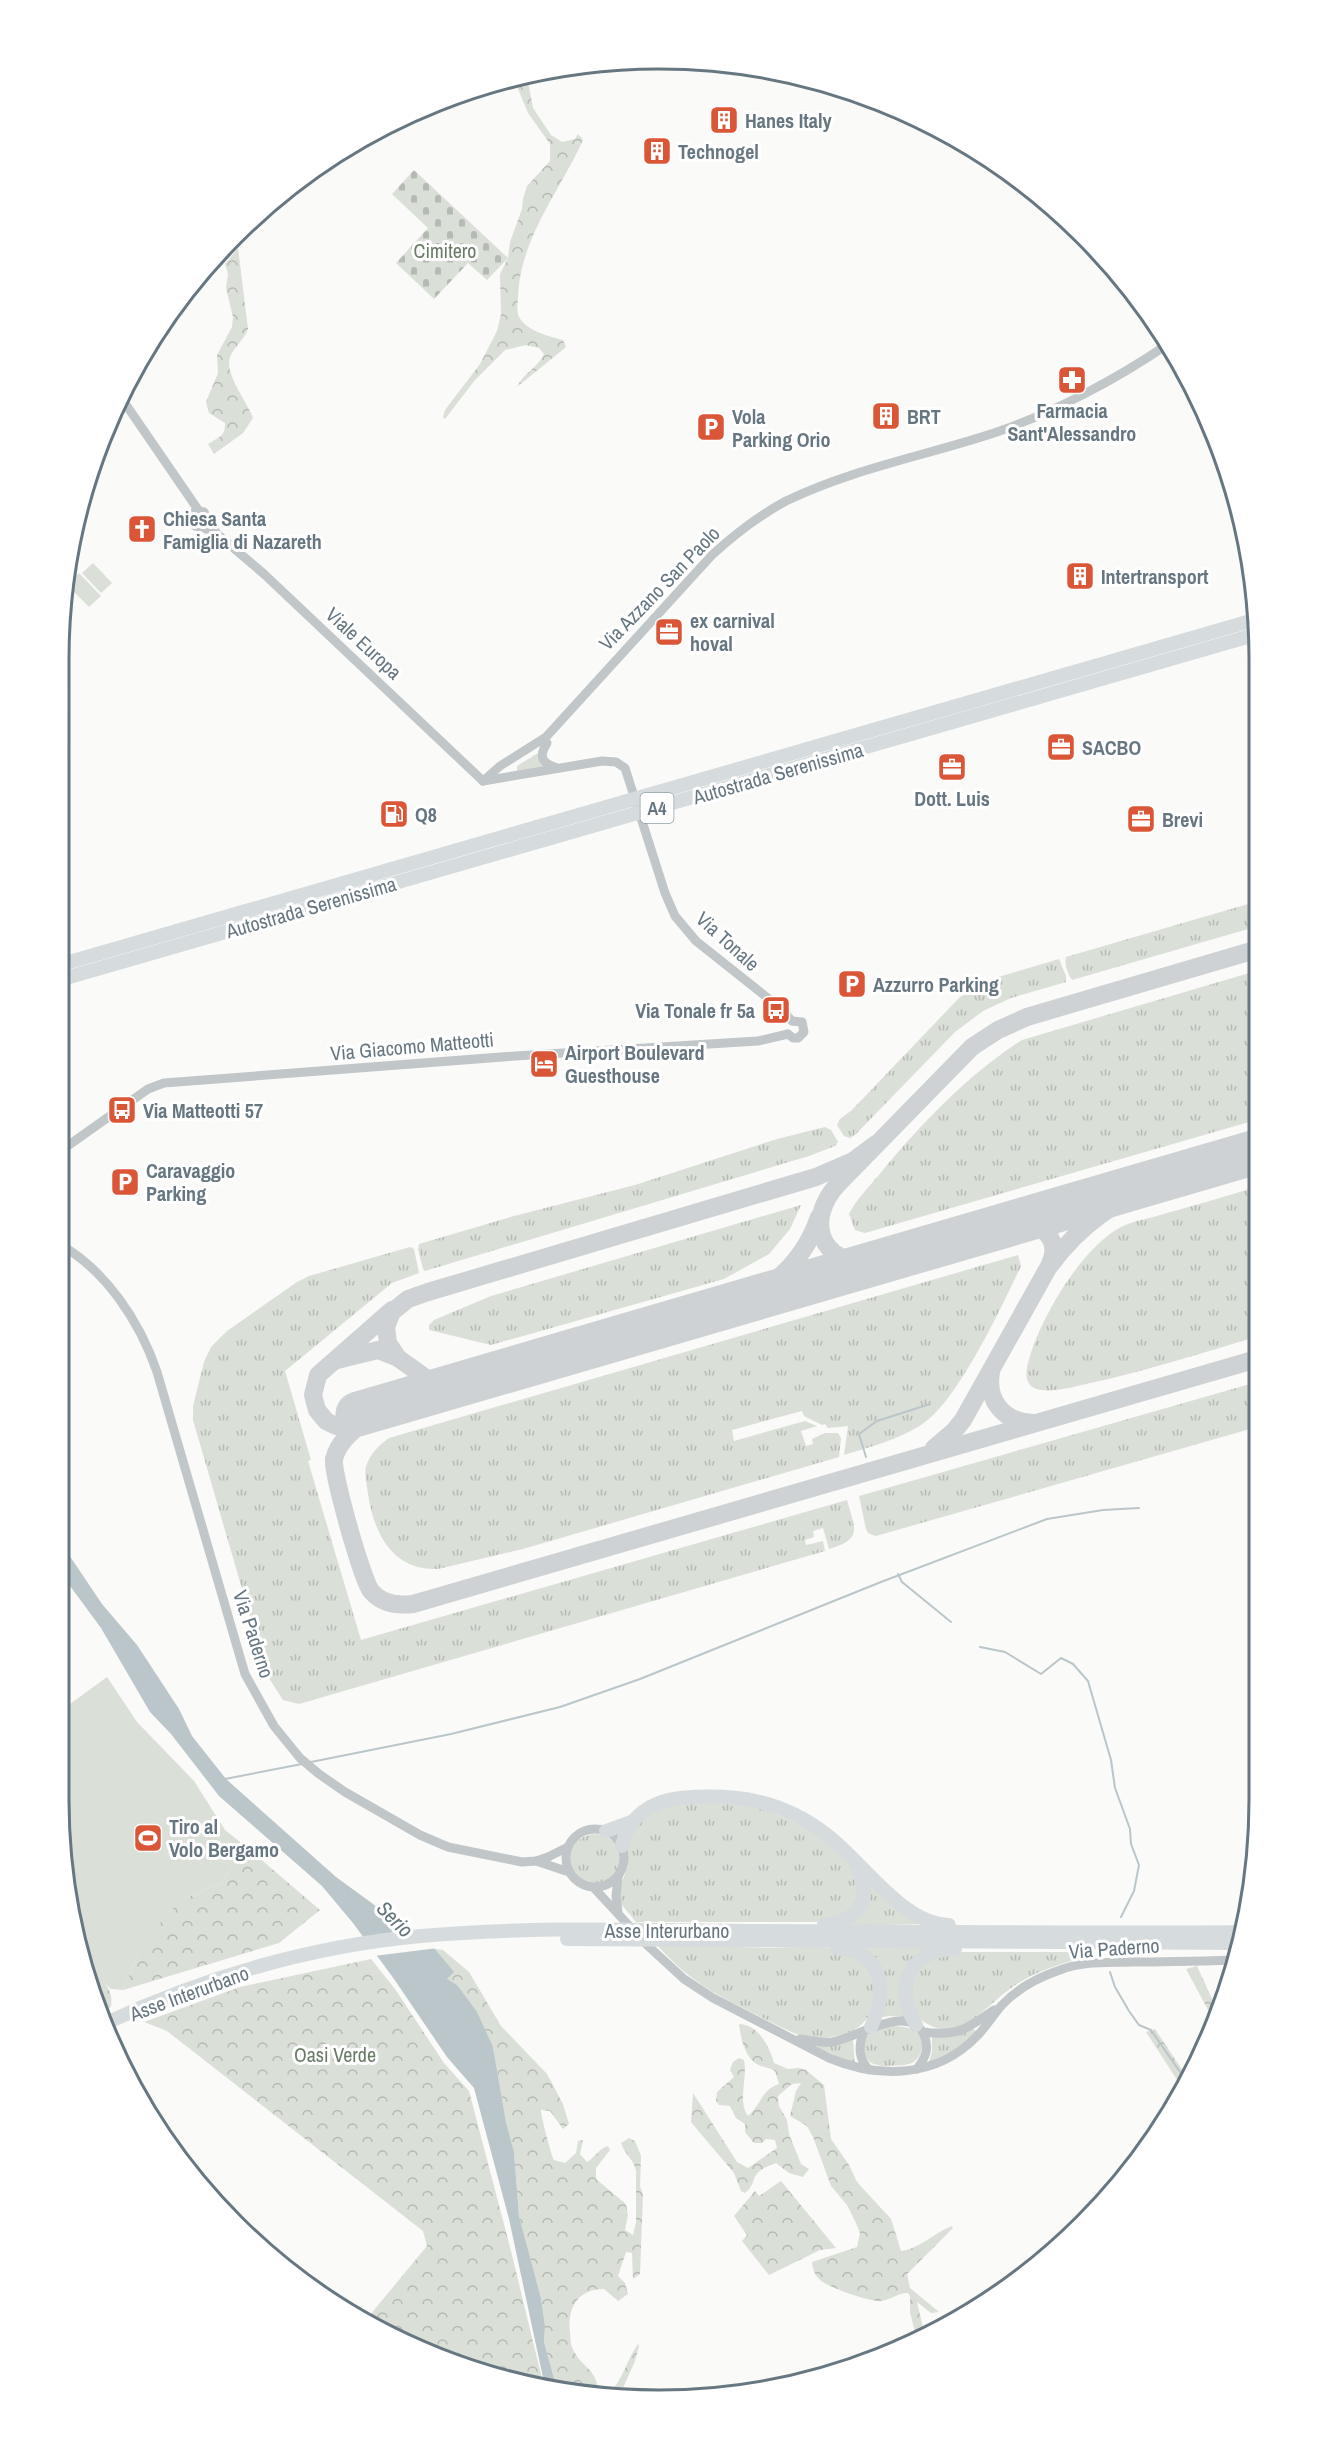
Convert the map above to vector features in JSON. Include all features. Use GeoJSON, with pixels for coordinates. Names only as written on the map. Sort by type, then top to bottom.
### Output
{"type":"FeatureCollection","features":[{"type":"Feature","properties":{"kind":"highway","name":"Autostrada Serenissima"},"geometry":{"type":"LineString","coordinates":[[69,962],[1248,622]]}},
{"type":"Feature","properties":{"kind":"highway","name":"Autostrada Serenissima"},"geometry":{"type":"LineString","coordinates":[[69,977],[1248,637]]}},
{"type":"Feature","properties":{"kind":"highway"},"geometry":{"type":"LineString","coordinates":[[606,1831],[631,1822],[646,1809],[666,1801],[701,1797],[748,1798],[767,1803],[827,1834],[917,1917],[941,1925],[1064,1928],[1102,1932]]}},
{"type":"Feature","properties":{"kind":"highway"},"geometry":{"type":"LineString","coordinates":[[622,1846],[631,1822]]}},
{"type":"Feature","properties":{"kind":"highway"},"geometry":{"type":"LineString","coordinates":[[856,1860],[865,1893],[856,1911],[842,1921],[813,1926],[808,1936],[814,1946],[849,1949],[860,1954],[876,1971],[881,1995],[880,2005],[867,2030]]}},
{"type":"Feature","properties":{"kind":"highway","name":"Asse Interurbano"},"geometry":{"type":"LineString","coordinates":[[112,2021],[218,1979],[300,1956],[420,1936],[478,1932],[668,1929],[1026,1944],[1231,1943]]}},
{"type":"Feature","properties":{"kind":"highway","name":"Asse Interurbano"},"geometry":{"type":"LineString","coordinates":[[116,2029],[153,2012],[234,1983],[332,1958],[436,1943],[534,1938],[729,1942],[808,1936],[1234,1932]]}},
{"type":"Feature","properties":{"kind":"highway"},"geometry":{"type":"LineString","coordinates":[[919,2028],[907,2011],[904,1994],[908,1975],[920,1961],[945,1949],[1019,1948],[1026,1944]]}},
{"type":"Feature","properties":{"kind":"street","name":"Via Azzano San Paolo"},"geometry":{"type":"LineString","coordinates":[[483,781],[500,766],[546,737],[712,555],[741,531],[784,502],[852,474],[1025,421],[1134,367],[1161,349]]}},
{"type":"Feature","properties":{"kind":"street"},"geometry":{"type":"LineString","coordinates":[[126,406],[194,510]]}},
{"type":"Feature","properties":{"kind":"street","name":"Viale Europa"},"geometry":{"type":"LineString","coordinates":[[204,522],[192,524],[194,510],[204,513],[204,522],[290,598],[483,781]]}},
{"type":"Feature","properties":{"kind":"street","name":"Via Azzano San Paolo"},"geometry":{"type":"LineString","coordinates":[[483,781],[547,743],[581,700]]}},
{"type":"Feature","properties":{"kind":"street"},"geometry":{"type":"LineString","coordinates":[[547,743],[541,753],[542,758],[548,765],[559,769]]}},
{"type":"Feature","properties":{"kind":"street","name":"Via Tonale"},"geometry":{"type":"LineString","coordinates":[[483,781],[602,761],[616,762],[625,768],[665,893],[675,916],[696,941],[779,1007],[792,1021]]}},
{"type":"Feature","properties":{"kind":"street"},"geometry":{"type":"LineString","coordinates":[[792,1021],[802,1022],[804,1032],[798,1038],[792,1038],[788,1034],[787,1026],[792,1021]]}},
{"type":"Feature","properties":{"kind":"street","name":"Via Giacomo Matteotti"},"geometry":{"type":"LineString","coordinates":[[69,1145],[148,1089],[164,1083],[515,1056],[758,1041],[788,1034]]}},
{"type":"Feature","properties":{"kind":"street","name":"Via Paderno"},"geometry":{"type":"LineString","coordinates":[[69,1251],[88,1265],[122,1302],[138,1327],[152,1357],[245,1674],[274,1726],[300,1758],[345,1792],[431,1840],[487,1856],[522,1862],[536,1861],[568,1847],[582,1832],[593,1829],[606,1831]]}},
{"type":"Feature","properties":{"kind":"street"},"geometry":{"type":"LineString","coordinates":[[606,1831],[614,1836],[622,1846],[624,1861],[618,1877],[616,1896],[618,1912]]}},
{"type":"Feature","properties":{"kind":"street"},"geometry":{"type":"LineString","coordinates":[[568,1847],[566,1857],[569,1872]]}},
{"type":"Feature","properties":{"kind":"street","name":"Via Paderno"},"geometry":{"type":"LineString","coordinates":[[536,1861],[569,1872],[580,1883],[594,1888],[647,1945],[684,1979],[713,1998],[829,2058],[849,2066],[869,2070],[887,2072],[917,2069],[941,2062],[978,2036],[1003,2004],[1016,1992],[1037,1979],[1063,1968],[1096,1963],[1227,1960]]}},
{"type":"Feature","properties":{"kind":"street"},"geometry":{"type":"LineString","coordinates":[[594,1888],[604,1886],[618,1877]]}},
{"type":"Feature","properties":{"kind":"street","name":"Via Paderno"},"geometry":{"type":"LineString","coordinates":[[787,2035],[807,2041],[831,2042],[896,2022],[946,2034],[960,2032],[1003,2004]]}},
{"type":"Feature","properties":{"kind":"street"},"geometry":{"type":"LineString","coordinates":[[917,2069],[927,2051],[919,2028]]}},
{"type":"Feature","properties":{"kind":"street"},"geometry":{"type":"LineString","coordinates":[[867,2030],[860,2046],[861,2059],[869,2070]]}},
{"type":"Feature","properties":{"kind":"green space"},"geometry":{"type":"Polygon","coordinates":[[[528,84],[533,108],[551,135],[562,142],[575,139],[578,134],[583,140],[543,215],[526,253],[518,295],[518,312],[523,322],[538,332],[563,340],[566,347],[517,387],[544,354],[539,348],[526,345],[505,350],[475,380],[445,419],[443,417],[445,410],[480,364],[497,331],[501,314],[500,274],[508,258],[510,242],[522,209],[527,186],[550,161],[550,144],[528,113],[517,86],[528,84]]]}},
{"type":"Feature","properties":{"kind":"green space","name":"Cimitero"},"geometry":{"type":"Polygon","coordinates":[[[414,170],[508,258],[487,280],[468,263],[434,299],[396,263],[428,228],[392,194],[414,170]]]}},
{"type":"Feature","properties":{"kind":"green space"},"geometry":{"type":"Polygon","coordinates":[[[238,248],[248,329],[232,353],[229,364],[233,380],[253,418],[243,433],[214,454],[208,444],[223,434],[225,423],[209,413],[206,402],[218,373],[217,355],[232,327],[233,317],[226,288],[228,274],[225,264],[238,248]]]}},
{"type":"Feature","properties":{"kind":"green space"},"geometry":{"type":"Polygon","coordinates":[[[93,563],[112,583],[101,593],[82,573],[93,563]]]}},
{"type":"Feature","properties":{"kind":"green space"},"geometry":{"type":"Polygon","coordinates":[[[79,573],[101,596],[89,607],[73,591],[75,577],[79,573]]]}},
{"type":"Feature","properties":{"kind":"green space"},"geometry":{"type":"Polygon","coordinates":[[[538,753],[545,767],[517,772],[517,766],[538,753]]]}},
{"type":"Feature","properties":{"kind":"green space"},"geometry":{"type":"Polygon","coordinates":[[[1249,904],[1249,929],[1072,980],[1068,972],[1066,957],[1249,904]]]}},
{"type":"Feature","properties":{"kind":"green space"},"geometry":{"type":"Polygon","coordinates":[[[1059,959],[1066,982],[1011,998],[983,1011],[955,1032],[856,1134],[850,1138],[844,1136],[837,1125],[840,1119],[852,1110],[960,997],[988,980],[1059,959]]]}},
{"type":"Feature","properties":{"kind":"green space"},"geometry":{"type":"Polygon","coordinates":[[[1249,973],[1249,1122],[865,1233],[855,1230],[849,1214],[852,1208],[899,1152],[965,1084],[1022,1040],[1249,973]]]}},
{"type":"Feature","properties":{"kind":"green space"},"geometry":{"type":"Polygon","coordinates":[[[825,1127],[831,1130],[838,1142],[835,1146],[809,1156],[425,1271],[423,1269],[419,1244],[514,1216],[635,1185],[777,1139],[825,1127]]]}},
{"type":"Feature","properties":{"kind":"green space"},"geometry":{"type":"Polygon","coordinates":[[[1249,1189],[1249,1339],[1151,1368],[1070,1388],[1041,1390],[1032,1387],[1027,1380],[1028,1363],[1042,1327],[1064,1287],[1091,1251],[1106,1237],[1130,1223],[1249,1189]]]}},
{"type":"Feature","properties":{"kind":"green space"},"geometry":{"type":"Polygon","coordinates":[[[801,1205],[790,1229],[769,1254],[724,1279],[491,1345],[429,1330],[429,1325],[434,1320],[491,1296],[801,1205]]]}},
{"type":"Feature","properties":{"kind":"green space"},"geometry":{"type":"Polygon","coordinates":[[[410,1247],[414,1249],[419,1273],[392,1283],[285,1371],[311,1460],[308,1461],[361,1640],[847,1500],[854,1526],[852,1537],[829,1549],[823,1528],[813,1531],[814,1537],[805,1540],[806,1545],[823,1541],[825,1551],[299,1704],[283,1700],[267,1675],[193,1420],[193,1406],[204,1362],[211,1347],[227,1331],[297,1282],[309,1276],[410,1247]]]}},
{"type":"Feature","properties":{"kind":"green space"},"geometry":{"type":"Polygon","coordinates":[[[1018,1255],[1021,1266],[991,1328],[963,1376],[935,1413],[921,1425],[893,1439],[844,1455],[848,1426],[828,1428],[825,1424],[822,1425],[804,1416],[802,1411],[732,1430],[734,1441],[805,1421],[817,1426],[801,1431],[806,1446],[813,1444],[812,1439],[825,1433],[838,1433],[841,1438],[839,1457],[523,1549],[438,1569],[422,1568],[398,1557],[388,1547],[375,1523],[365,1469],[378,1447],[389,1438],[1018,1255]]]}},
{"type":"Feature","properties":{"kind":"green space"},"geometry":{"type":"Polygon","coordinates":[[[1249,1384],[1249,1429],[876,1536],[868,1533],[866,1529],[859,1496],[1249,1384]]]}},
{"type":"Feature","properties":{"kind":"green space","name":"Tiro al Volo Bergamo"},"geometry":{"type":"Polygon","coordinates":[[[107,1677],[137,1722],[194,1781],[225,1830],[244,1845],[223,1882],[180,1900],[161,1922],[137,1956],[123,1990],[111,1989],[95,1974],[80,1915],[70,1839],[69,1705],[107,1677]]]}},
{"type":"Feature","properties":{"kind":"green space"},"geometry":{"type":"Polygon","coordinates":[[[703,1800],[762,1808],[808,1828],[848,1860],[860,1886],[856,1906],[826,1922],[636,1922],[621,1904],[618,1892],[628,1866],[626,1842],[637,1821],[668,1803],[703,1800]]]}},
{"type":"Feature","properties":{"kind":"green space"},"geometry":{"type":"Polygon","coordinates":[[[590,1834],[600,1834],[613,1841],[620,1854],[620,1864],[613,1877],[600,1884],[590,1884],[581,1880],[574,1873],[570,1864],[570,1854],[574,1845],[581,1838],[590,1834]]]}},
{"type":"Feature","properties":{"kind":"green space"},"geometry":{"type":"Polygon","coordinates":[[[244,1845],[320,1910],[279,1943],[123,1990],[137,1956],[160,1922],[180,1900],[223,1882],[244,1845]]]}},
{"type":"Feature","properties":{"kind":"green space"},"geometry":{"type":"Polygon","coordinates":[[[866,1880],[923,1924],[844,1926],[866,1880]]]}},
{"type":"Feature","properties":{"kind":"green space"},"geometry":{"type":"Polygon","coordinates":[[[657,1945],[817,1947],[844,1951],[857,1957],[866,1965],[872,1976],[875,2000],[871,2012],[863,2023],[852,2031],[827,2038],[806,2037],[782,2028],[707,1988],[682,1970],[657,1945]]]}},
{"type":"Feature","properties":{"kind":"green space"},"geometry":{"type":"Polygon","coordinates":[[[858,1945],[932,1945],[915,1959],[906,2017],[877,2018],[883,1995],[858,1945]]]}},
{"type":"Feature","properties":{"kind":"green space"},"geometry":{"type":"Polygon","coordinates":[[[435,1949],[443,1950],[469,1972],[501,2026],[547,2074],[563,2104],[569,2124],[563,2129],[550,2111],[541,2110],[554,2160],[565,2163],[576,2153],[578,2141],[583,2140],[580,2154],[587,2162],[608,2146],[610,2150],[596,2168],[596,2179],[626,2204],[628,2215],[625,2230],[633,2235],[636,2222],[636,2171],[621,2143],[629,2138],[635,2141],[641,2156],[640,2186],[643,2195],[640,2274],[633,2279],[632,2253],[626,2252],[618,2276],[625,2283],[628,2294],[618,2301],[604,2289],[587,2292],[576,2302],[570,2316],[572,2347],[592,2373],[597,2387],[555,2381],[544,2342],[545,2326],[541,2298],[519,2216],[514,2152],[506,2122],[493,2047],[447,1979],[453,1972],[435,1949]]]}},
{"type":"Feature","properties":{"kind":"green space"},"geometry":{"type":"Polygon","coordinates":[[[942,1952],[1076,1952],[1082,1958],[1032,1975],[966,2024],[953,2029],[940,2029],[925,2023],[910,2009],[912,1973],[942,1952]]]}},
{"type":"Feature","properties":{"kind":"green space","name":"Oasi Verde"},"geometry":{"type":"Polygon","coordinates":[[[371,1959],[395,1989],[444,2063],[469,2091],[542,2379],[469,2359],[433,2345],[370,2314],[427,2246],[423,2231],[167,2031],[144,2022],[240,1987],[371,1959]]]}},
{"type":"Feature","properties":{"kind":"green space"},"geometry":{"type":"Polygon","coordinates":[[[1197,1966],[1213,2002],[1209,2012],[1186,1969],[1197,1966]]]}},
{"type":"Feature","properties":{"kind":"green space"},"geometry":{"type":"Polygon","coordinates":[[[95,1973],[110,1992],[111,2007],[107,2008],[95,1973]]]}},
{"type":"Feature","properties":{"kind":"green space"},"geometry":{"type":"Polygon","coordinates":[[[739,2024],[758,2032],[766,2043],[774,2063],[788,2069],[806,2070],[824,2085],[831,2139],[849,2165],[857,2182],[891,2219],[901,2251],[908,2250],[952,2226],[953,2228],[907,2274],[910,2288],[939,2312],[931,2313],[917,2302],[923,2327],[915,2331],[908,2293],[881,2301],[868,2299],[830,2286],[819,2279],[813,2269],[812,2262],[857,2247],[860,2233],[847,2205],[831,2186],[807,2126],[790,2116],[796,2091],[801,2083],[792,2084],[778,2096],[779,2106],[787,2120],[789,2134],[801,2164],[809,2169],[803,2177],[789,2173],[776,2163],[760,2171],[745,2193],[741,2191],[734,2173],[691,2122],[693,2093],[737,2162],[748,2168],[777,2148],[775,2140],[766,2139],[762,2143],[754,2143],[745,2132],[745,2124],[736,2118],[730,2106],[719,2105],[716,2101],[717,2092],[734,2077],[730,2070],[733,2062],[739,2058],[744,2060],[743,2103],[748,2116],[768,2090],[779,2084],[775,2071],[751,2059],[743,2042],[739,2024]]]}},
{"type":"Feature","properties":{"kind":"green space"},"geometry":{"type":"Polygon","coordinates":[[[888,2026],[909,2028],[919,2035],[922,2049],[914,2062],[884,2066],[875,2065],[868,2060],[863,2049],[863,2041],[867,2034],[888,2026]]]}},
{"type":"Feature","properties":{"kind":"green space"},"geometry":{"type":"Polygon","coordinates":[[[973,2028],[976,2031],[960,2045],[929,2062],[932,2052],[932,2036],[973,2028]]]}},
{"type":"Feature","properties":{"kind":"green space"},"geometry":{"type":"Polygon","coordinates":[[[1155,2029],[1183,2071],[1178,2081],[1146,2032],[1155,2029]]]}},
{"type":"Feature","properties":{"kind":"green space"},"geometry":{"type":"Polygon","coordinates":[[[853,2040],[855,2064],[818,2048],[818,2045],[853,2040]]]}},
{"type":"Feature","properties":{"kind":"green space"},"geometry":{"type":"Polygon","coordinates":[[[781,2181],[836,2248],[820,2250],[769,2275],[742,2241],[747,2235],[734,2216],[755,2191],[759,2196],[781,2181]]]}},
{"type":"Feature","properties":{"kind":"green space"},"geometry":{"type":"Polygon","coordinates":[[[638,2344],[635,2361],[622,2389],[613,2388],[638,2344]]]}},
{"type":"Feature","properties":{"kind":"shaded area"},"geometry":{"type":"Polygon","coordinates":[[[69,1555],[102,1604],[137,1645],[179,1709],[192,1736],[226,1779],[336,1877],[435,1949],[454,1972],[447,1979],[457,1985],[477,2012],[493,2047],[506,2122],[514,2152],[519,2216],[541,2298],[545,2326],[544,2342],[555,2381],[543,2379],[509,2219],[474,2088],[447,2057],[394,1979],[353,1923],[322,1886],[219,1796],[171,1734],[150,1712],[101,1628],[69,1585],[69,1555]]]}},
{"type":"Feature","properties":{"kind":"pier"},"geometry":{"type":"Polygon","coordinates":[[[416,1932],[438,1948],[374,1956],[362,1940],[416,1932]]]}},
{"type":"Feature","properties":{"kind":"waterway"},"geometry":{"type":"LineString","coordinates":[[866,1457],[859,1434],[877,1421],[930,1404]]}},
{"type":"Feature","properties":{"kind":"waterway"},"geometry":{"type":"LineString","coordinates":[[311,1762],[451,1734],[560,1707],[640,1679],[881,1582],[1047,1519],[1103,1510],[1139,1508]]}},
{"type":"Feature","properties":{"kind":"waterway"},"geometry":{"type":"LineString","coordinates":[[898,1574],[902,1582],[951,1622]]}},
{"type":"Feature","properties":{"kind":"waterway"},"geometry":{"type":"LineString","coordinates":[[980,1647],[1005,1652],[1041,1674],[1061,1658],[1073,1664],[1088,1681],[1111,1760],[1115,1788],[1130,1829],[1131,1844],[1139,1865],[1134,1891],[1121,1917]]}},
{"type":"Feature","properties":{"kind":"waterway"},"geometry":{"type":"LineString","coordinates":[[225,1779],[302,1764]]}},
{"type":"Feature","properties":{"kind":"waterway"},"geometry":{"type":"LineString","coordinates":[[1110,1972],[1115,1987],[1129,2011],[1139,2025],[1151,2030],[1181,2074]]}},
{"type":"Feature","properties":{"kind":"taxiway"},"geometry":{"type":"LineString","coordinates":[[871,1263],[853,1261],[839,1256],[829,1248],[820,1225],[828,1198],[838,1184],[972,1047],[998,1030],[1027,1017],[1249,952]]}},
{"type":"Feature","properties":{"kind":"taxiway"},"geometry":{"type":"LineString","coordinates":[[455,1384],[435,1383],[426,1378],[398,1358],[388,1343],[386,1327],[392,1312],[408,1299],[816,1177],[853,1161],[876,1144]]}},
{"type":"Feature","properties":{"kind":"taxiway"},"geometry":{"type":"LineString","coordinates":[[934,1448],[963,1420],[1048,1268],[1061,1251],[1101,1214],[1167,1178]]}},
{"type":"Feature","properties":{"kind":"taxiway"},"geometry":{"type":"LineString","coordinates":[[739,1301],[766,1287],[789,1268],[806,1245],[819,1217]]}},
{"type":"Feature","properties":{"kind":"taxiway"},"geometry":{"type":"LineString","coordinates":[[1019,1220],[1035,1225],[1047,1234],[1053,1247],[1050,1264]]}},
{"type":"Feature","properties":{"kind":"taxiway"},"geometry":{"type":"LineString","coordinates":[[392,1310],[318,1375],[313,1395],[317,1410],[326,1421],[336,1426],[353,1426],[377,1411],[438,1393]]}},
{"type":"Feature","properties":{"kind":"taxiway"},"geometry":{"type":"LineString","coordinates":[[337,1360],[378,1350],[398,1358]]}},
{"type":"Feature","properties":{"kind":"taxiway"},"geometry":{"type":"LineString","coordinates":[[362,1423],[341,1443],[334,1459],[342,1504],[361,1567],[371,1591],[385,1601],[407,1605],[1249,1361]]}},
{"type":"Feature","properties":{"kind":"taxiway"},"geometry":{"type":"LineString","coordinates":[[991,1372],[991,1392],[999,1408],[1014,1419],[1033,1423]]}},
{"type":"Feature","properties":{"kind":"runway"},"geometry":{"type":"LineString","coordinates":[[358,1414],[1249,1154]]}},
{"type":"Feature","properties":{"kind":"place","name":"Hanes Italy"},"geometry":{"type":"Point","coordinates":[724,120]}},
{"type":"Feature","properties":{"kind":"place","name":"Technogel"},"geometry":{"type":"Point","coordinates":[657,151]}},
{"type":"Feature","properties":{"kind":"place","name":"Farmacia Sant'Alessandro"},"geometry":{"type":"Point","coordinates":[1072,380]}},
{"type":"Feature","properties":{"kind":"place","name":"BRT"},"geometry":{"type":"Point","coordinates":[886,416]}},
{"type":"Feature","properties":{"kind":"place","name":"Vola Parking Orio"},"geometry":{"type":"Point","coordinates":[711,427]}},
{"type":"Feature","properties":{"kind":"place","name":"Chiesa Santa Famiglia di Nazareth"},"geometry":{"type":"Point","coordinates":[142,529]}},
{"type":"Feature","properties":{"kind":"place","name":"Intertransport"},"geometry":{"type":"Point","coordinates":[1080,576]}},
{"type":"Feature","properties":{"kind":"place","name":"ex carnival hoval"},"geometry":{"type":"Point","coordinates":[669,632]}},
{"type":"Feature","properties":{"kind":"place","name":"SACBO"},"geometry":{"type":"Point","coordinates":[1061,747]}},
{"type":"Feature","properties":{"kind":"place","name":"Dott. Luis"},"geometry":{"type":"Point","coordinates":[952,767]}},
{"type":"Feature","properties":{"kind":"place","name":"Q8"},"geometry":{"type":"Point","coordinates":[394,814]}},
{"type":"Feature","properties":{"kind":"place","name":"Brevi"},"geometry":{"type":"Point","coordinates":[1141,819]}},
{"type":"Feature","properties":{"kind":"place","name":"Azzurro Parking"},"geometry":{"type":"Point","coordinates":[852,984]}},
{"type":"Feature","properties":{"kind":"place","name":"Via Tonale fr 5a"},"geometry":{"type":"Point","coordinates":[776,1010]}},
{"type":"Feature","properties":{"kind":"place","name":"Airport Boulevard Guesthouse"},"geometry":{"type":"Point","coordinates":[544,1064]}},
{"type":"Feature","properties":{"kind":"place","name":"Via Matteotti 57"},"geometry":{"type":"Point","coordinates":[122,1110]}},
{"type":"Feature","properties":{"kind":"place","name":"Caravaggio Parking"},"geometry":{"type":"Point","coordinates":[125,1182]}},
{"type":"Feature","properties":{"kind":"place","name":"Tiro al Volo Bergamo"},"geometry":{"type":"Point","coordinates":[148,1838]}},
{"type":"Feature","properties":{"kind":"water label","name":"Serio"},"geometry":{"type":"Point","coordinates":[395,1919]}}]}
